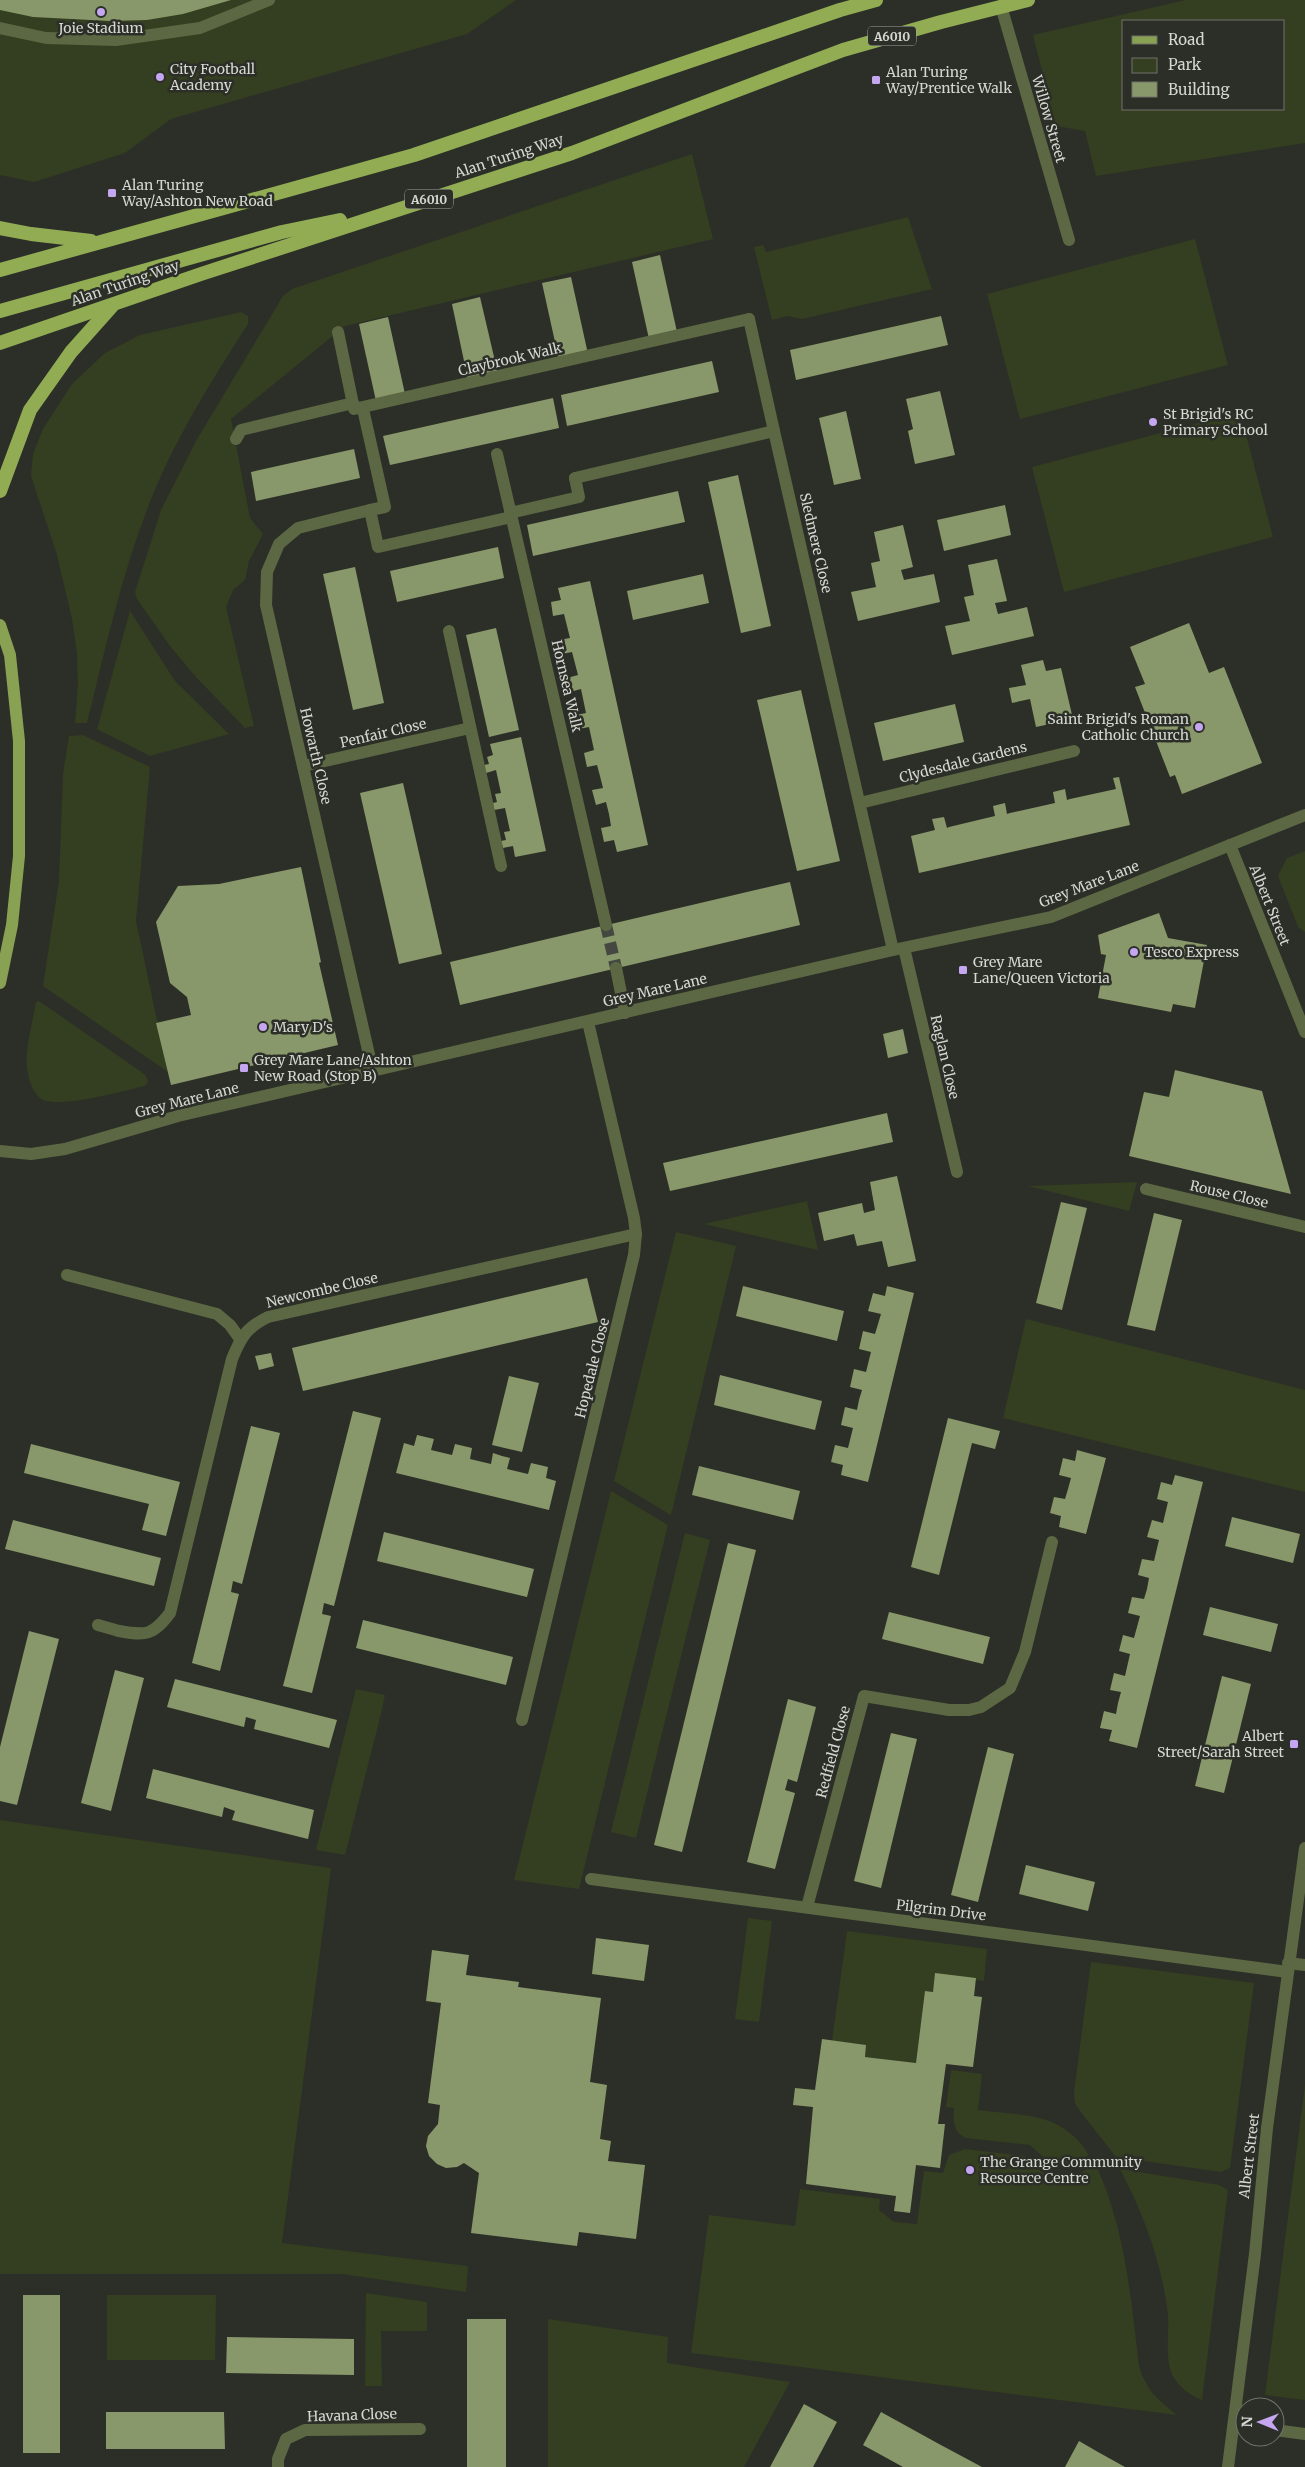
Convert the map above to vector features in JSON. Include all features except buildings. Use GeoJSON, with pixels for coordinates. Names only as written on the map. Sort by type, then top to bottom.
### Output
{"type":"FeatureCollection","features":[{"type":"Feature","properties":{"kind":"highway"},"geometry":{"type":"LineString","coordinates":[[0,270],[414,155],[840,10],[876,0]]}},
{"type":"Feature","properties":{"kind":"highway","name":"Alan Turing Way"},"geometry":{"type":"LineString","coordinates":[[0,343],[201,274],[572,153],[843,50],[1028,0]]}},
{"type":"Feature","properties":{"kind":"highway"},"geometry":{"type":"LineString","coordinates":[[0,311],[282,232],[400,209]]}},
{"type":"Feature","properties":{"kind":"highway"},"geometry":{"type":"LineString","coordinates":[[0,228],[31,234],[99,242]]}},
{"type":"Feature","properties":{"kind":"highway"},"geometry":{"type":"LineString","coordinates":[[0,491],[30,410],[71,352],[113,305]]}},
{"type":"Feature","properties":{"kind":"main road"},"geometry":{"type":"LineString","coordinates":[[0,625],[10,655],[19,741],[19,856],[12,925],[0,984]]}},
{"type":"Feature","properties":{"kind":"street"},"geometry":{"type":"LineString","coordinates":[[0,28],[46,38],[116,40],[200,28],[269,0]]}},
{"type":"Feature","properties":{"kind":"street","name":"Willow Street"},"geometry":{"type":"LineString","coordinates":[[1001,6],[1069,240]]}},
{"type":"Feature","properties":{"kind":"street","name":"Claybrook Walk"},"geometry":{"type":"LineString","coordinates":[[236,440],[241,430],[358,406],[749,319]]}},
{"type":"Feature","properties":{"kind":"street","name":"Sledmere Close"},"geometry":{"type":"LineString","coordinates":[[749,319],[860,803],[899,949]]}},
{"type":"Feature","properties":{"kind":"street"},"geometry":{"type":"LineString","coordinates":[[338,332],[385,507],[370,510],[378,547],[579,497],[575,478],[774,431]]}},
{"type":"Feature","properties":{"kind":"street","name":"Hornsea Walk"},"geometry":{"type":"LineString","coordinates":[[497,454],[606,925]]}},
{"type":"Feature","properties":{"kind":"street","name":"Howarth Close"},"geometry":{"type":"LineString","coordinates":[[370,510],[298,528],[279,544],[267,572],[266,605],[373,1072]]}},
{"type":"Feature","properties":{"kind":"street"},"geometry":{"type":"LineString","coordinates":[[449,631],[500,866]]}},
{"type":"Feature","properties":{"kind":"street","name":"Penfair Close"},"geometry":{"type":"LineString","coordinates":[[303,766],[470,728]]}},
{"type":"Feature","properties":{"kind":"street","name":"Clydesdale Gardens"},"geometry":{"type":"LineString","coordinates":[[860,803],[1074,751]]}},
{"type":"Feature","properties":{"kind":"street","name":"Grey Mare Lane"},"geometry":{"type":"LineString","coordinates":[[0,1151],[31,1154],[65,1149],[178,1116],[899,949],[1051,917],[1305,815]]}},
{"type":"Feature","properties":{"kind":"street","name":"Albert Street"},"geometry":{"type":"LineString","coordinates":[[1230,845],[1305,1032]]}},
{"type":"Feature","properties":{"kind":"street","name":"Raglan Close"},"geometry":{"type":"LineString","coordinates":[[899,949],[957,1172]]}},
{"type":"Feature","properties":{"kind":"street"},"geometry":{"type":"LineString","coordinates":[[616,968],[625,1013]]}},
{"type":"Feature","properties":{"kind":"street","name":"Hopedale Close"},"geometry":{"type":"LineString","coordinates":[[522,1720],[630,1272],[636,1234],[588,1022]]}},
{"type":"Feature","properties":{"kind":"street","name":"Rouse Close"},"geometry":{"type":"LineString","coordinates":[[1146,1189],[1305,1227]]}},
{"type":"Feature","properties":{"kind":"street","name":"Newcombe Close"},"geometry":{"type":"LineString","coordinates":[[98,1625],[139,1634],[156,1631],[170,1613],[232,1359],[240,1339],[253,1325],[268,1317],[636,1234]]}},
{"type":"Feature","properties":{"kind":"street"},"geometry":{"type":"LineString","coordinates":[[67,1275],[217,1314],[230,1325],[240,1339]]}},
{"type":"Feature","properties":{"kind":"street","name":"Redfield Close"},"geometry":{"type":"LineString","coordinates":[[807,1907],[864,1696],[949,1710],[969,1710],[981,1707],[1010,1688],[1025,1652],[1052,1542]]}},
{"type":"Feature","properties":{"kind":"street","name":"Albert Street"},"geometry":{"type":"LineString","coordinates":[[1242,2397],[1260,2188],[1305,1848]]}},
{"type":"Feature","properties":{"kind":"street","name":"Pilgrim Drive"},"geometry":{"type":"LineString","coordinates":[[591,1879],[1288,1968],[1305,1965]]}},
{"type":"Feature","properties":{"kind":"street","name":"Havana Close"},"geometry":{"type":"LineString","coordinates":[[278,2467],[278,2459],[286,2439],[305,2430],[420,2429]]}},
{"type":"Feature","properties":{"kind":"street"},"geometry":{"type":"LineString","coordinates":[[1285,2431],[1305,2434]]}},
{"type":"Feature","properties":{"kind":"street","name":"Albert Street"},"geometry":{"type":"LineString","coordinates":[[1228,2467],[1235,2442]]}},
{"type":"Feature","properties":{"kind":"green space","name":"City Football Academy"},"geometry":{"type":"Polygon","coordinates":[[[0,0],[516,0],[467,34],[171,119],[125,153],[34,182],[0,175],[0,0]]]}},
{"type":"Feature","properties":{"kind":"green space"},"geometry":{"type":"Polygon","coordinates":[[[1186,0],[1305,0],[1305,143],[1096,176],[1085,131],[1056,126],[1033,35],[1186,0]]]}},
{"type":"Feature","properties":{"kind":"green space"},"geometry":{"type":"Polygon","coordinates":[[[692,154],[713,239],[345,326],[231,419],[250,518],[263,534],[249,561],[245,580],[233,590],[226,607],[254,726],[245,728],[196,677],[170,646],[137,599],[135,592],[161,510],[196,441],[283,296],[292,289],[692,154]]]}},
{"type":"Feature","properties":{"kind":"green space"},"geometry":{"type":"Polygon","coordinates":[[[908,217],[932,289],[802,319],[787,316],[772,320],[754,247],[763,245],[766,252],[908,217]]]}},
{"type":"Feature","properties":{"kind":"green space"},"geometry":{"type":"Polygon","coordinates":[[[1195,239],[1228,365],[1020,419],[987,294],[1195,239]]]}},
{"type":"Feature","properties":{"kind":"green space"},"geometry":{"type":"Polygon","coordinates":[[[241,312],[248,316],[248,324],[206,391],[181,436],[148,507],[122,587],[87,723],[75,723],[78,685],[77,654],[72,619],[57,555],[31,476],[33,454],[43,429],[72,384],[105,353],[140,335],[241,312]]]}},
{"type":"Feature","properties":{"kind":"green space"},"geometry":{"type":"Polygon","coordinates":[[[1240,412],[1273,537],[1064,592],[1032,467],[1240,412]]]}},
{"type":"Feature","properties":{"kind":"green space"},"geometry":{"type":"Polygon","coordinates":[[[130,611],[175,681],[229,734],[150,756],[97,729],[130,611]]]}},
{"type":"Feature","properties":{"kind":"green space"},"geometry":{"type":"Polygon","coordinates":[[[83,735],[150,767],[136,921],[168,1072],[43,986],[59,880],[63,774],[69,736],[83,735]]]}},
{"type":"Feature","properties":{"kind":"green space"},"geometry":{"type":"Polygon","coordinates":[[[1305,851],[1305,932],[1298,927],[1278,876],[1287,858],[1305,851]]]}},
{"type":"Feature","properties":{"kind":"green space"},"geometry":{"type":"Polygon","coordinates":[[[39,1001],[140,1071],[146,1076],[148,1082],[145,1086],[108,1095],[64,1102],[52,1102],[39,1097],[33,1090],[30,1081],[27,1059],[28,1043],[36,1002],[39,1001]]]}},
{"type":"Feature","properties":{"kind":"green space"},"geometry":{"type":"Polygon","coordinates":[[[1137,1182],[1129,1211],[1028,1186],[1137,1182]]]}},
{"type":"Feature","properties":{"kind":"green space"},"geometry":{"type":"Polygon","coordinates":[[[807,1201],[818,1250],[704,1224],[807,1201]]]}},
{"type":"Feature","properties":{"kind":"green space"},"geometry":{"type":"Polygon","coordinates":[[[676,1232],[736,1246],[671,1515],[614,1481],[676,1232]]]}},
{"type":"Feature","properties":{"kind":"green space"},"geometry":{"type":"Polygon","coordinates":[[[1026,1319],[1305,1390],[1305,1492],[1003,1418],[1026,1319]]]}},
{"type":"Feature","properties":{"kind":"green space"},"geometry":{"type":"Polygon","coordinates":[[[611,1491],[668,1525],[579,1889],[514,1880],[611,1491]]]}},
{"type":"Feature","properties":{"kind":"green space"},"geometry":{"type":"Polygon","coordinates":[[[685,1533],[710,1540],[636,1838],[611,1832],[685,1533]]]}},
{"type":"Feature","properties":{"kind":"green space"},"geometry":{"type":"Polygon","coordinates":[[[356,1689],[385,1695],[345,1855],[316,1850],[356,1689]]]}},
{"type":"Feature","properties":{"kind":"green space"},"geometry":{"type":"Polygon","coordinates":[[[0,1820],[331,1868],[282,2243],[468,2266],[466,2292],[342,2274],[0,2274],[0,1820]]]}},
{"type":"Feature","properties":{"kind":"green space"},"geometry":{"type":"Polygon","coordinates":[[[748,1918],[772,1921],[759,2022],[735,2019],[748,1918]]]}},
{"type":"Feature","properties":{"kind":"green space"},"geometry":{"type":"Polygon","coordinates":[[[847,1931],[987,1949],[984,1981],[976,1980],[976,1978],[935,1974],[933,1992],[926,1991],[916,2063],[865,2057],[866,2045],[832,2041],[847,1931]]]}},
{"type":"Feature","properties":{"kind":"green space"},"geometry":{"type":"Polygon","coordinates":[[[1091,1962],[1254,1983],[1230,2168],[1221,2172],[1116,2157],[1080,2111],[1075,2103],[1074,2092],[1091,1962]]]}},
{"type":"Feature","properties":{"kind":"green space"},"geometry":{"type":"Polygon","coordinates":[[[951,2070],[982,2074],[978,2110],[1026,2115],[1054,2123],[1067,2130],[1089,2155],[1071,2164],[1051,2164],[1030,2145],[962,2136],[958,2133],[955,2126],[954,2108],[946,2107],[951,2070]]]}},
{"type":"Feature","properties":{"kind":"green space"},"geometry":{"type":"Polygon","coordinates":[[[1305,2085],[1305,2400],[1265,2395],[1305,2085]]]}},
{"type":"Feature","properties":{"kind":"green space"},"geometry":{"type":"Polygon","coordinates":[[[965,2149],[1025,2156],[1042,2172],[1053,2177],[1074,2176],[1096,2165],[1114,2213],[1120,2238],[1130,2289],[1139,2366],[1149,2388],[1177,2415],[691,2353],[709,2215],[795,2226],[800,2189],[880,2199],[879,2210],[894,2222],[917,2224],[924,2171],[943,2173],[949,2155],[965,2149]]]}},
{"type":"Feature","properties":{"kind":"green space"},"geometry":{"type":"Polygon","coordinates":[[[1120,2169],[1219,2185],[1228,2190],[1202,2400],[1185,2391],[1175,2380],[1170,2368],[1168,2360],[1168,2315],[1160,2271],[1150,2236],[1120,2169]]]}},
{"type":"Feature","properties":{"kind":"green space"},"geometry":{"type":"Polygon","coordinates":[[[366,2293],[427,2302],[427,2331],[381,2331],[382,2386],[365,2386],[366,2293]]]}},
{"type":"Feature","properties":{"kind":"green space"},"geometry":{"type":"Polygon","coordinates":[[[107,2295],[216,2295],[215,2360],[107,2360],[107,2295]]]}},
{"type":"Feature","properties":{"kind":"green space"},"geometry":{"type":"Polygon","coordinates":[[[548,2319],[668,2337],[667,2363],[790,2382],[744,2467],[548,2467],[548,2319]]]}},
{"type":"Feature","properties":{"kind":"tunnel"},"geometry":{"type":"LineString","coordinates":[[606,925],[616,968]]}},
{"type":"Feature","properties":{"kind":"place","name":"Joie Stadium"},"geometry":{"type":"Point","coordinates":[101,12]}},
{"type":"Feature","properties":{"kind":"place","name":"City Football Academy"},"geometry":{"type":"Point","coordinates":[160,77]}},
{"type":"Feature","properties":{"kind":"place","name":"Alan Turing Way/Prentice Walk"},"geometry":{"type":"Point","coordinates":[876,80]}},
{"type":"Feature","properties":{"kind":"place","name":"Alan Turing Way/Ashton New Road"},"geometry":{"type":"Point","coordinates":[112,193]}},
{"type":"Feature","properties":{"kind":"place","name":"St Brigid's RC Primary School"},"geometry":{"type":"Point","coordinates":[1153,422]}},
{"type":"Feature","properties":{"kind":"place","name":"Saint Brigid's Roman Catholic Church"},"geometry":{"type":"Point","coordinates":[1199,727]}},
{"type":"Feature","properties":{"kind":"place","name":"Tesco Express"},"geometry":{"type":"Point","coordinates":[1134,952]}},
{"type":"Feature","properties":{"kind":"place","name":"Grey Mare Lane/Queen Victoria"},"geometry":{"type":"Point","coordinates":[963,970]}},
{"type":"Feature","properties":{"kind":"place","name":"Mary D's"},"geometry":{"type":"Point","coordinates":[263,1027]}},
{"type":"Feature","properties":{"kind":"place","name":"Grey Mare Lane/Ashton New Road (Stop B)"},"geometry":{"type":"Point","coordinates":[244,1068]}},
{"type":"Feature","properties":{"kind":"place","name":"Albert Street/Sarah Street"},"geometry":{"type":"Point","coordinates":[1294,1744]}},
{"type":"Feature","properties":{"kind":"place","name":"The Grange Community Resource Centre"},"geometry":{"type":"Point","coordinates":[970,2170]}}]}
